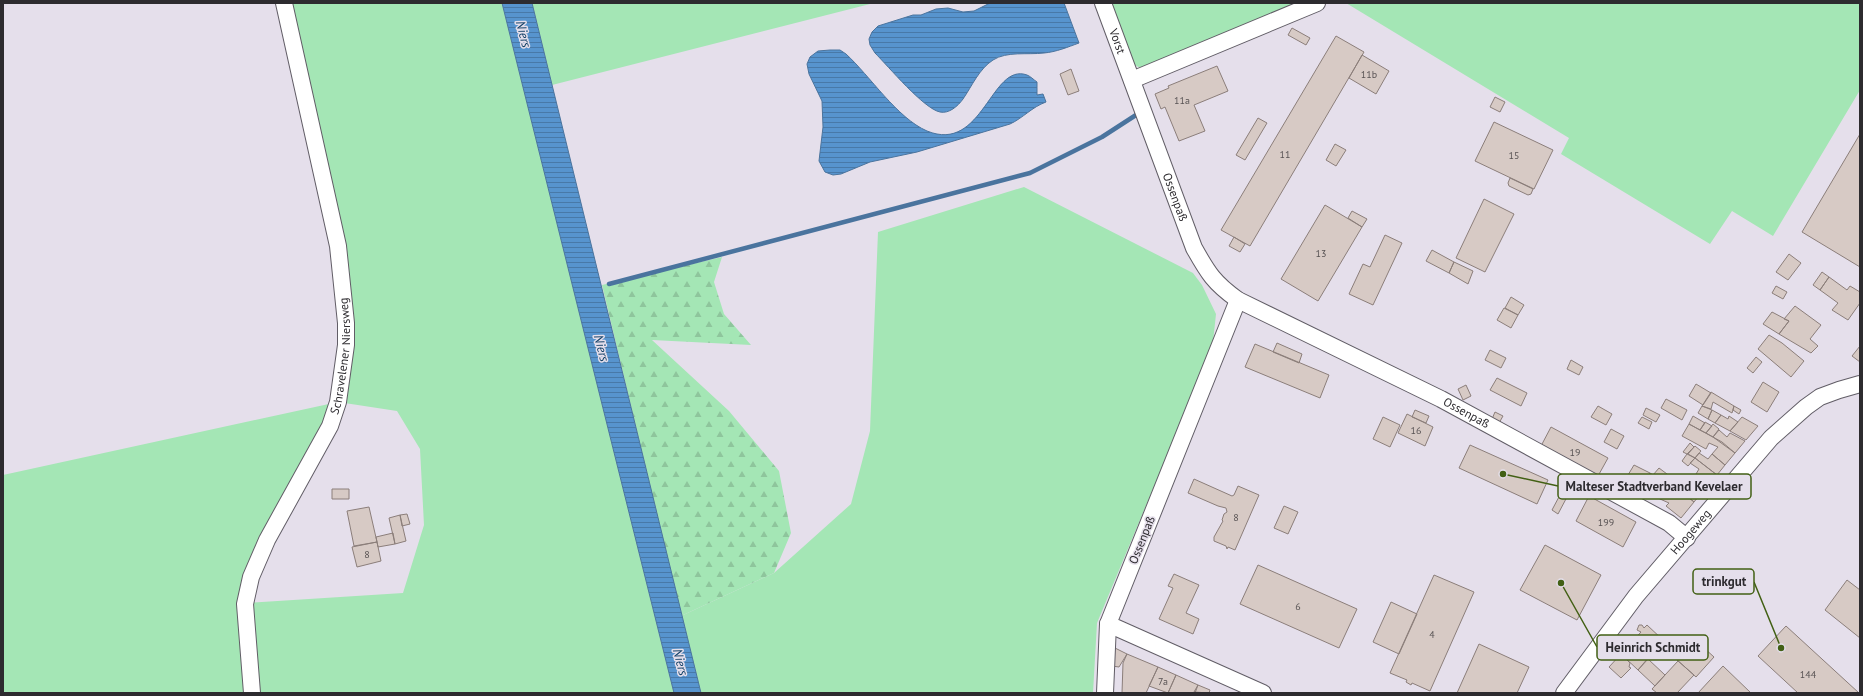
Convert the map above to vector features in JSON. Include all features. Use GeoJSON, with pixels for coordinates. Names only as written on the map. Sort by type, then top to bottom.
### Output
{"type":"FeatureCollection","features":[{"type":"Feature","properties":{"kind":"street","name":"Schravelener Niersweg"},"geometry":{"type":"LineString","coordinates":[[252,693],[245,604],[250,577],[267,540],[330,426],[338,402],[346,345],[345,315],[338,246],[284,3]]}},
{"type":"Feature","properties":{"kind":"street","name":"Vorst"},"geometry":{"type":"LineString","coordinates":[[1103,3],[1132,80]]}},
{"type":"Feature","properties":{"kind":"street"},"geometry":{"type":"LineString","coordinates":[[1132,80],[1317,3]]}},
{"type":"Feature","properties":{"kind":"street","name":"Ossenpaß"},"geometry":{"type":"LineString","coordinates":[[1132,80],[1194,248],[1212,278],[1219,286],[1238,300],[1441,399],[1669,523],[1687,538]]}},
{"type":"Feature","properties":{"kind":"street","name":"Ossenpaß"},"geometry":{"type":"LineString","coordinates":[[1108,624],[1238,300]]}},
{"type":"Feature","properties":{"kind":"street","name":"Hoogeweg"},"geometry":{"type":"LineString","coordinates":[[1564,693],[1636,596],[1786,424],[1806,406],[1820,397],[1860,384]]}},
{"type":"Feature","properties":{"kind":"street"},"geometry":{"type":"LineString","coordinates":[[1105,693],[1108,624],[1263,693]]}},
{"type":"Feature","properties":{"kind":"green space"},"geometry":{"type":"Polygon","coordinates":[[[284,3],[502,3],[674,693],[3,693],[3,475],[338,402],[346,345],[338,246],[284,3]],[[338,402],[245,603],[403,593],[424,525],[420,449],[397,411],[338,402]]]}},
{"type":"Feature","properties":{"kind":"green space"},"geometry":{"type":"Polygon","coordinates":[[[532,3],[874,3],[552,85],[532,3]]]}},
{"type":"Feature","properties":{"kind":"green space"},"geometry":{"type":"Polygon","coordinates":[[[1107,3],[1307,3],[1144,70],[1131,63],[1107,3]]]}},
{"type":"Feature","properties":{"kind":"green space"},"geometry":{"type":"Polygon","coordinates":[[[1346,3],[1860,3],[1860,90],[1773,236],[1732,211],[1710,244],[1561,154],[1569,138],[1346,3]]]}},
{"type":"Feature","properties":{"kind":"green space"},"geometry":{"type":"Polygon","coordinates":[[[1024,187],[1193,273],[1202,285],[1216,314],[1210,370],[1170,448],[1097,623],[1093,693],[701,693],[681,616],[774,573],[851,504],[870,431],[878,232],[1024,187]]]}},
{"type":"Feature","properties":{"kind":"green space"},"geometry":{"type":"Polygon","coordinates":[[[722,257],[714,282],[724,314],[751,345],[652,340],[729,411],[779,471],[791,533],[774,573],[681,616],[602,285],[722,257]]]}},
{"type":"Feature","properties":{"kind":"water","name":"Niers"},"geometry":{"type":"Polygon","coordinates":[[[502,3],[532,3],[701,693],[674,693],[502,3]]]}},
{"type":"Feature","properties":{"kind":"water"},"geometry":{"type":"Polygon","coordinates":[[[990,3],[1064,3],[1079,43],[1053,52],[1038,54],[1011,54],[1004,55],[993,60],[980,73],[959,104],[947,112],[940,112],[925,103],[897,77],[875,53],[870,45],[869,39],[872,32],[878,26],[913,15],[921,15],[936,9],[948,8],[963,12],[974,11],[990,3]]]}},
{"type":"Feature","properties":{"kind":"water"},"geometry":{"type":"Polygon","coordinates":[[[840,50],[846,54],[905,117],[927,131],[946,135],[961,130],[974,120],[1004,82],[1015,75],[1027,75],[1037,82],[1037,95],[1043,94],[1046,102],[1010,124],[917,152],[870,162],[841,174],[833,175],[825,172],[819,161],[823,127],[822,101],[809,74],[807,64],[810,57],[818,51],[840,50]]]}},
{"type":"Feature","properties":{"kind":"building"},"geometry":{"type":"Polygon","coordinates":[[[1292,28],[1310,38],[1306,45],[1288,35],[1292,28]]]}},
{"type":"Feature","properties":{"kind":"building"},"geometry":{"type":"Polygon","coordinates":[[[1336,36],[1364,52],[1250,246],[1221,230],[1336,36]]]}},
{"type":"Feature","properties":{"kind":"building"},"geometry":{"type":"Polygon","coordinates":[[[1362,55],[1389,71],[1376,94],[1349,78],[1362,55]]]}},
{"type":"Feature","properties":{"kind":"building"},"geometry":{"type":"Polygon","coordinates":[[[1217,66],[1228,91],[1194,105],[1205,131],[1179,141],[1165,107],[1161,109],[1155,94],[1169,88],[1168,86],[1217,66]]]}},
{"type":"Feature","properties":{"kind":"building"},"geometry":{"type":"Polygon","coordinates":[[[1071,69],[1079,91],[1068,95],[1060,74],[1071,69]]]}},
{"type":"Feature","properties":{"kind":"building"},"geometry":{"type":"Polygon","coordinates":[[[1495,97],[1505,102],[1500,112],[1490,107],[1495,97]]]}},
{"type":"Feature","properties":{"kind":"building"},"geometry":{"type":"Polygon","coordinates":[[[1258,118],[1267,123],[1245,160],[1236,155],[1258,118]]]}},
{"type":"Feature","properties":{"kind":"building"},"geometry":{"type":"Polygon","coordinates":[[[1494,122],[1553,150],[1534,189],[1475,161],[1494,122]]]}},
{"type":"Feature","properties":{"kind":"building"},"geometry":{"type":"Polygon","coordinates":[[[1860,134],[1860,267],[1802,232],[1860,134]]]}},
{"type":"Feature","properties":{"kind":"building"},"geometry":{"type":"Polygon","coordinates":[[[1335,144],[1346,150],[1336,166],[1326,160],[1335,144]]]}},
{"type":"Feature","properties":{"kind":"building"},"geometry":{"type":"Polygon","coordinates":[[[1510,178],[1533,189],[1531,194],[1528,195],[1509,186],[1508,183],[1510,178]]]}},
{"type":"Feature","properties":{"kind":"building"},"geometry":{"type":"Polygon","coordinates":[[[1484,199],[1514,214],[1485,272],[1456,258],[1484,199]]]}},
{"type":"Feature","properties":{"kind":"building"},"geometry":{"type":"Polygon","coordinates":[[[1325,205],[1362,227],[1318,301],[1281,279],[1325,205]]]}},
{"type":"Feature","properties":{"kind":"building"},"geometry":{"type":"Polygon","coordinates":[[[1352,211],[1367,219],[1362,227],[1348,218],[1352,211]]]}},
{"type":"Feature","properties":{"kind":"building"},"geometry":{"type":"Polygon","coordinates":[[[1385,235],[1402,243],[1373,305],[1349,294],[1363,264],[1370,267],[1385,235]]]}},
{"type":"Feature","properties":{"kind":"building"},"geometry":{"type":"Polygon","coordinates":[[[1234,237],[1245,244],[1240,252],[1229,246],[1234,237]]]}},
{"type":"Feature","properties":{"kind":"building"},"geometry":{"type":"Polygon","coordinates":[[[1432,250],[1454,262],[1449,273],[1426,261],[1432,250]]]}},
{"type":"Feature","properties":{"kind":"building"},"geometry":{"type":"Polygon","coordinates":[[[1789,254],[1801,263],[1788,280],[1776,272],[1789,254]]]}},
{"type":"Feature","properties":{"kind":"building"},"geometry":{"type":"Polygon","coordinates":[[[1454,262],[1473,271],[1468,284],[1449,273],[1454,262]]]}},
{"type":"Feature","properties":{"kind":"building"},"geometry":{"type":"Polygon","coordinates":[[[1822,272],[1829,277],[1820,290],[1813,285],[1822,272]]]}},
{"type":"Feature","properties":{"kind":"building"},"geometry":{"type":"Polygon","coordinates":[[[1829,277],[1847,290],[1850,286],[1860,292],[1860,303],[1848,320],[1832,310],[1838,303],[1820,290],[1829,277]]]}},
{"type":"Feature","properties":{"kind":"building"},"geometry":{"type":"Polygon","coordinates":[[[1776,286],[1787,292],[1783,299],[1772,293],[1776,286]]]}},
{"type":"Feature","properties":{"kind":"building"},"geometry":{"type":"Polygon","coordinates":[[[1511,297],[1524,305],[1518,315],[1505,308],[1511,297]]]}},
{"type":"Feature","properties":{"kind":"building"},"geometry":{"type":"Polygon","coordinates":[[[1795,306],[1821,325],[1810,339],[1818,346],[1811,353],[1779,334],[1789,321],[1784,319],[1795,306]]]}},
{"type":"Feature","properties":{"kind":"building"},"geometry":{"type":"Polygon","coordinates":[[[1504,308],[1518,315],[1511,328],[1497,320],[1504,308]]]}},
{"type":"Feature","properties":{"kind":"building"},"geometry":{"type":"Polygon","coordinates":[[[1772,312],[1789,321],[1779,334],[1763,324],[1772,312]]]}},
{"type":"Feature","properties":{"kind":"building"},"geometry":{"type":"Polygon","coordinates":[[[1769,335],[1782,343],[1804,361],[1791,377],[1758,349],[1769,335]]]}},
{"type":"Feature","properties":{"kind":"building"},"geometry":{"type":"Polygon","coordinates":[[[1277,343],[1302,354],[1299,363],[1273,352],[1277,343]]]}},
{"type":"Feature","properties":{"kind":"building"},"geometry":{"type":"Polygon","coordinates":[[[1255,344],[1329,375],[1320,398],[1245,367],[1255,344]]]}},
{"type":"Feature","properties":{"kind":"building"},"geometry":{"type":"Polygon","coordinates":[[[1860,346],[1860,362],[1852,356],[1860,346]]]}},
{"type":"Feature","properties":{"kind":"building"},"geometry":{"type":"Polygon","coordinates":[[[1490,350],[1506,358],[1501,368],[1485,360],[1490,350]]]}},
{"type":"Feature","properties":{"kind":"building"},"geometry":{"type":"Polygon","coordinates":[[[1756,357],[1762,362],[1753,373],[1747,368],[1756,357]]]}},
{"type":"Feature","properties":{"kind":"building"},"geometry":{"type":"Polygon","coordinates":[[[1571,360],[1583,367],[1579,375],[1567,369],[1571,360]]]}},
{"type":"Feature","properties":{"kind":"building"},"geometry":{"type":"Polygon","coordinates":[[[1497,378],[1527,393],[1521,406],[1490,390],[1497,378]]]}},
{"type":"Feature","properties":{"kind":"building"},"geometry":{"type":"Polygon","coordinates":[[[1763,382],[1779,392],[1767,412],[1751,402],[1763,382]]]}},
{"type":"Feature","properties":{"kind":"building"},"geometry":{"type":"Polygon","coordinates":[[[1696,384],[1711,393],[1703,405],[1689,396],[1696,384]]]}},
{"type":"Feature","properties":{"kind":"building"},"geometry":{"type":"Polygon","coordinates":[[[1466,385],[1471,396],[1463,400],[1458,389],[1466,385]]]}},
{"type":"Feature","properties":{"kind":"building"},"geometry":{"type":"Polygon","coordinates":[[[1711,392],[1734,406],[1732,413],[1713,402],[1711,409],[1702,406],[1711,392]]]}},
{"type":"Feature","properties":{"kind":"building"},"geometry":{"type":"Polygon","coordinates":[[[1666,399],[1687,410],[1682,420],[1661,408],[1666,399]]]}},
{"type":"Feature","properties":{"kind":"building"},"geometry":{"type":"Polygon","coordinates":[[[1598,406],[1612,414],[1606,425],[1591,417],[1598,406]]]}},
{"type":"Feature","properties":{"kind":"building"},"geometry":{"type":"Polygon","coordinates":[[[1702,406],[1712,410],[1708,419],[1698,413],[1702,406]]]}},
{"type":"Feature","properties":{"kind":"building"},"geometry":{"type":"Polygon","coordinates":[[[1734,406],[1741,410],[1739,414],[1733,410],[1734,406]]]}},
{"type":"Feature","properties":{"kind":"building"},"geometry":{"type":"Polygon","coordinates":[[[1646,408],[1660,415],[1656,422],[1643,415],[1646,408]]]}},
{"type":"Feature","properties":{"kind":"building"},"geometry":{"type":"Polygon","coordinates":[[[1415,410],[1429,416],[1426,423],[1412,417],[1415,410]]]}},
{"type":"Feature","properties":{"kind":"building"},"geometry":{"type":"Polygon","coordinates":[[[1712,410],[1721,415],[1715,423],[1708,419],[1712,410]]]}},
{"type":"Feature","properties":{"kind":"building"},"geometry":{"type":"Polygon","coordinates":[[[1495,412],[1503,416],[1499,423],[1492,419],[1495,412]]]}},
{"type":"Feature","properties":{"kind":"building"},"geometry":{"type":"Polygon","coordinates":[[[1407,414],[1433,427],[1425,446],[1398,433],[1407,414]]]}},
{"type":"Feature","properties":{"kind":"building"},"geometry":{"type":"Polygon","coordinates":[[[1721,415],[1728,419],[1729,416],[1738,422],[1730,431],[1715,423],[1721,415]]]}},
{"type":"Feature","properties":{"kind":"building"},"geometry":{"type":"Polygon","coordinates":[[[1693,416],[1705,423],[1700,430],[1689,424],[1693,416]]]}},
{"type":"Feature","properties":{"kind":"building"},"geometry":{"type":"Polygon","coordinates":[[[1383,417],[1400,425],[1390,447],[1373,439],[1383,417]]]}},
{"type":"Feature","properties":{"kind":"building"},"geometry":{"type":"Polygon","coordinates":[[[1642,417],[1652,422],[1649,429],[1638,423],[1642,417]]]}},
{"type":"Feature","properties":{"kind":"building"},"geometry":{"type":"Polygon","coordinates":[[[1742,417],[1758,426],[1746,440],[1730,431],[1742,417]]]}},
{"type":"Feature","properties":{"kind":"building"},"geometry":{"type":"Polygon","coordinates":[[[1705,422],[1712,426],[1706,433],[1700,430],[1705,422]]]}},
{"type":"Feature","properties":{"kind":"building"},"geometry":{"type":"Polygon","coordinates":[[[1689,424],[1722,442],[1735,453],[1725,465],[1712,454],[1718,447],[1709,443],[1706,449],[1682,436],[1689,424]]]}},
{"type":"Feature","properties":{"kind":"building"},"geometry":{"type":"Polygon","coordinates":[[[1713,424],[1719,429],[1713,437],[1706,433],[1713,424]]]}},
{"type":"Feature","properties":{"kind":"building"},"geometry":{"type":"Polygon","coordinates":[[[1551,427],[1608,458],[1598,476],[1541,446],[1551,427]]]}},
{"type":"Feature","properties":{"kind":"building"},"geometry":{"type":"Polygon","coordinates":[[[1611,429],[1624,436],[1617,449],[1604,442],[1611,429]]]}},
{"type":"Feature","properties":{"kind":"building"},"geometry":{"type":"Polygon","coordinates":[[[1719,430],[1727,437],[1730,433],[1745,441],[1735,453],[1713,437],[1719,430]]]}},
{"type":"Feature","properties":{"kind":"building"},"geometry":{"type":"Polygon","coordinates":[[[1690,443],[1694,447],[1687,454],[1683,452],[1690,443]]]}},
{"type":"Feature","properties":{"kind":"building"},"geometry":{"type":"Polygon","coordinates":[[[1470,445],[1548,480],[1537,504],[1459,468],[1470,445]]]}},
{"type":"Feature","properties":{"kind":"building"},"geometry":{"type":"Polygon","coordinates":[[[1695,446],[1701,451],[1695,458],[1688,454],[1695,446]]]}},
{"type":"Feature","properties":{"kind":"building"},"geometry":{"type":"Polygon","coordinates":[[[1699,453],[1708,459],[1712,454],[1725,465],[1717,475],[1695,458],[1699,453]]]}},
{"type":"Feature","properties":{"kind":"building"},"geometry":{"type":"Polygon","coordinates":[[[1687,454],[1695,458],[1688,466],[1682,461],[1687,454]]]}},
{"type":"Feature","properties":{"kind":"building"},"geometry":{"type":"Polygon","coordinates":[[[1695,458],[1717,475],[1709,485],[1696,474],[1699,469],[1690,463],[1695,458]]]}},
{"type":"Feature","properties":{"kind":"building"},"geometry":{"type":"Polygon","coordinates":[[[1634,465],[1650,473],[1642,489],[1625,480],[1634,465]]]}},
{"type":"Feature","properties":{"kind":"building"},"geometry":{"type":"Polygon","coordinates":[[[1659,468],[1667,474],[1662,480],[1653,475],[1659,468]]]}},
{"type":"Feature","properties":{"kind":"building"},"geometry":{"type":"Polygon","coordinates":[[[1650,473],[1670,486],[1660,499],[1642,489],[1650,473]]]}},
{"type":"Feature","properties":{"kind":"building"},"geometry":{"type":"Polygon","coordinates":[[[1667,474],[1682,488],[1693,475],[1707,486],[1694,502],[1680,490],[1670,486],[1662,480],[1667,474]]]}},
{"type":"Feature","properties":{"kind":"building"},"geometry":{"type":"Polygon","coordinates":[[[1194,479],[1232,496],[1234,495],[1238,486],[1259,495],[1235,550],[1228,547],[1227,549],[1226,546],[1214,541],[1214,537],[1223,521],[1224,514],[1227,512],[1226,508],[1188,493],[1194,479]]]}},
{"type":"Feature","properties":{"kind":"building"},"geometry":{"type":"Polygon","coordinates":[[[1670,485],[1680,490],[1694,502],[1681,518],[1666,506],[1669,503],[1660,499],[1670,485]]]}},
{"type":"Feature","properties":{"kind":"building"},"geometry":{"type":"Polygon","coordinates":[[[332,489],[349,489],[349,499],[332,499],[332,489]]]}},
{"type":"Feature","properties":{"kind":"building"},"geometry":{"type":"Polygon","coordinates":[[[1561,493],[1567,497],[1558,514],[1552,510],[1561,493]]]}},
{"type":"Feature","properties":{"kind":"building"},"geometry":{"type":"Polygon","coordinates":[[[1589,496],[1636,522],[1623,547],[1576,521],[1589,496]]]}},
{"type":"Feature","properties":{"kind":"building"},"geometry":{"type":"Polygon","coordinates":[[[1284,506],[1298,512],[1288,534],[1274,528],[1284,506]]]}},
{"type":"Feature","properties":{"kind":"building"},"geometry":{"type":"Polygon","coordinates":[[[369,507],[377,542],[354,546],[347,511],[369,507]]]}},
{"type":"Feature","properties":{"kind":"building"},"geometry":{"type":"Polygon","coordinates":[[[407,514],[410,524],[402,526],[400,515],[407,514]]]}},
{"type":"Feature","properties":{"kind":"building"},"geometry":{"type":"Polygon","coordinates":[[[400,515],[406,541],[395,544],[389,518],[400,515]]]}},
{"type":"Feature","properties":{"kind":"building"},"geometry":{"type":"Polygon","coordinates":[[[393,533],[395,544],[378,547],[376,537],[393,533]]]}},
{"type":"Feature","properties":{"kind":"building"},"geometry":{"type":"Polygon","coordinates":[[[377,542],[381,561],[357,567],[352,547],[377,542]]]}},
{"type":"Feature","properties":{"kind":"building"},"geometry":{"type":"Polygon","coordinates":[[[1545,545],[1601,575],[1577,620],[1520,590],[1545,545]]]}},
{"type":"Feature","properties":{"kind":"building"},"geometry":{"type":"Polygon","coordinates":[[[1258,565],[1357,609],[1339,648],[1240,604],[1258,565]]]}},
{"type":"Feature","properties":{"kind":"building"},"geometry":{"type":"Polygon","coordinates":[[[1174,574],[1199,585],[1186,613],[1199,619],[1193,634],[1159,619],[1173,588],[1168,586],[1174,574]]]}},
{"type":"Feature","properties":{"kind":"building"},"geometry":{"type":"Polygon","coordinates":[[[1434,575],[1474,592],[1430,691],[1412,683],[1411,685],[1406,682],[1407,680],[1390,673],[1434,575]]]}},
{"type":"Feature","properties":{"kind":"building"},"geometry":{"type":"Polygon","coordinates":[[[1847,580],[1860,590],[1860,638],[1825,610],[1847,580]]]}},
{"type":"Feature","properties":{"kind":"building"},"geometry":{"type":"Polygon","coordinates":[[[1391,602],[1417,614],[1399,654],[1373,642],[1391,602]]]}},
{"type":"Feature","properties":{"kind":"building"},"geometry":{"type":"Polygon","coordinates":[[[1639,625],[1642,625],[1644,628],[1647,625],[1663,640],[1638,670],[1621,654],[1641,632],[1637,630],[1639,625]]]}},
{"type":"Feature","properties":{"kind":"building"},"geometry":{"type":"Polygon","coordinates":[[[1786,626],[1859,693],[1798,693],[1758,656],[1786,626]]]}},
{"type":"Feature","properties":{"kind":"building"},"geometry":{"type":"Polygon","coordinates":[[[1693,638],[1714,657],[1696,677],[1675,658],[1693,638]]]}},
{"type":"Feature","properties":{"kind":"building"},"geometry":{"type":"Polygon","coordinates":[[[1479,644],[1529,667],[1517,693],[1457,693],[1479,644]]]}},
{"type":"Feature","properties":{"kind":"building"},"geometry":{"type":"Polygon","coordinates":[[[1113,647],[1127,654],[1119,667],[1112,666],[1113,647]]]}},
{"type":"Feature","properties":{"kind":"building"},"geometry":{"type":"Polygon","coordinates":[[[1127,654],[1158,667],[1146,693],[1122,693],[1123,663],[1127,654]]]}},
{"type":"Feature","properties":{"kind":"building"},"geometry":{"type":"Polygon","coordinates":[[[1621,654],[1630,663],[1629,667],[1631,668],[1621,678],[1609,667],[1621,654]]]}},
{"type":"Feature","properties":{"kind":"building"},"geometry":{"type":"Polygon","coordinates":[[[1648,659],[1665,675],[1655,686],[1638,670],[1648,659]]]}},
{"type":"Feature","properties":{"kind":"building"},"geometry":{"type":"Polygon","coordinates":[[[1678,661],[1694,675],[1677,693],[1657,693],[1652,689],[1678,661]]]}},
{"type":"Feature","properties":{"kind":"building"},"geometry":{"type":"Polygon","coordinates":[[[1723,666],[1751,693],[1698,693],[1723,666]]]}},
{"type":"Feature","properties":{"kind":"building"},"geometry":{"type":"Polygon","coordinates":[[[1158,667],[1176,675],[1168,693],[1149,686],[1158,667]]]}},
{"type":"Feature","properties":{"kind":"building"},"geometry":{"type":"Polygon","coordinates":[[[1176,675],[1198,685],[1195,693],[1168,693],[1176,675]]]}},
{"type":"Feature","properties":{"kind":"building"},"geometry":{"type":"Polygon","coordinates":[[[1198,685],[1210,690],[1209,693],[1194,692],[1198,685]]]}},
{"type":"Feature","properties":{"kind":"waterway"},"geometry":{"type":"LineString","coordinates":[[609,284],[1030,173],[1102,137],[1136,115]]}},
{"type":"Feature","properties":{"kind":"place","name":"Malteser Stadtverband Kevelaer"},"geometry":{"type":"Point","coordinates":[1503,474]}},
{"type":"Feature","properties":{"kind":"place","name":"Heinrich Schmidt"},"geometry":{"type":"Point","coordinates":[1561,583]}},
{"type":"Feature","properties":{"kind":"place","name":"trinkgut"},"geometry":{"type":"Point","coordinates":[1781,648]}}]}
